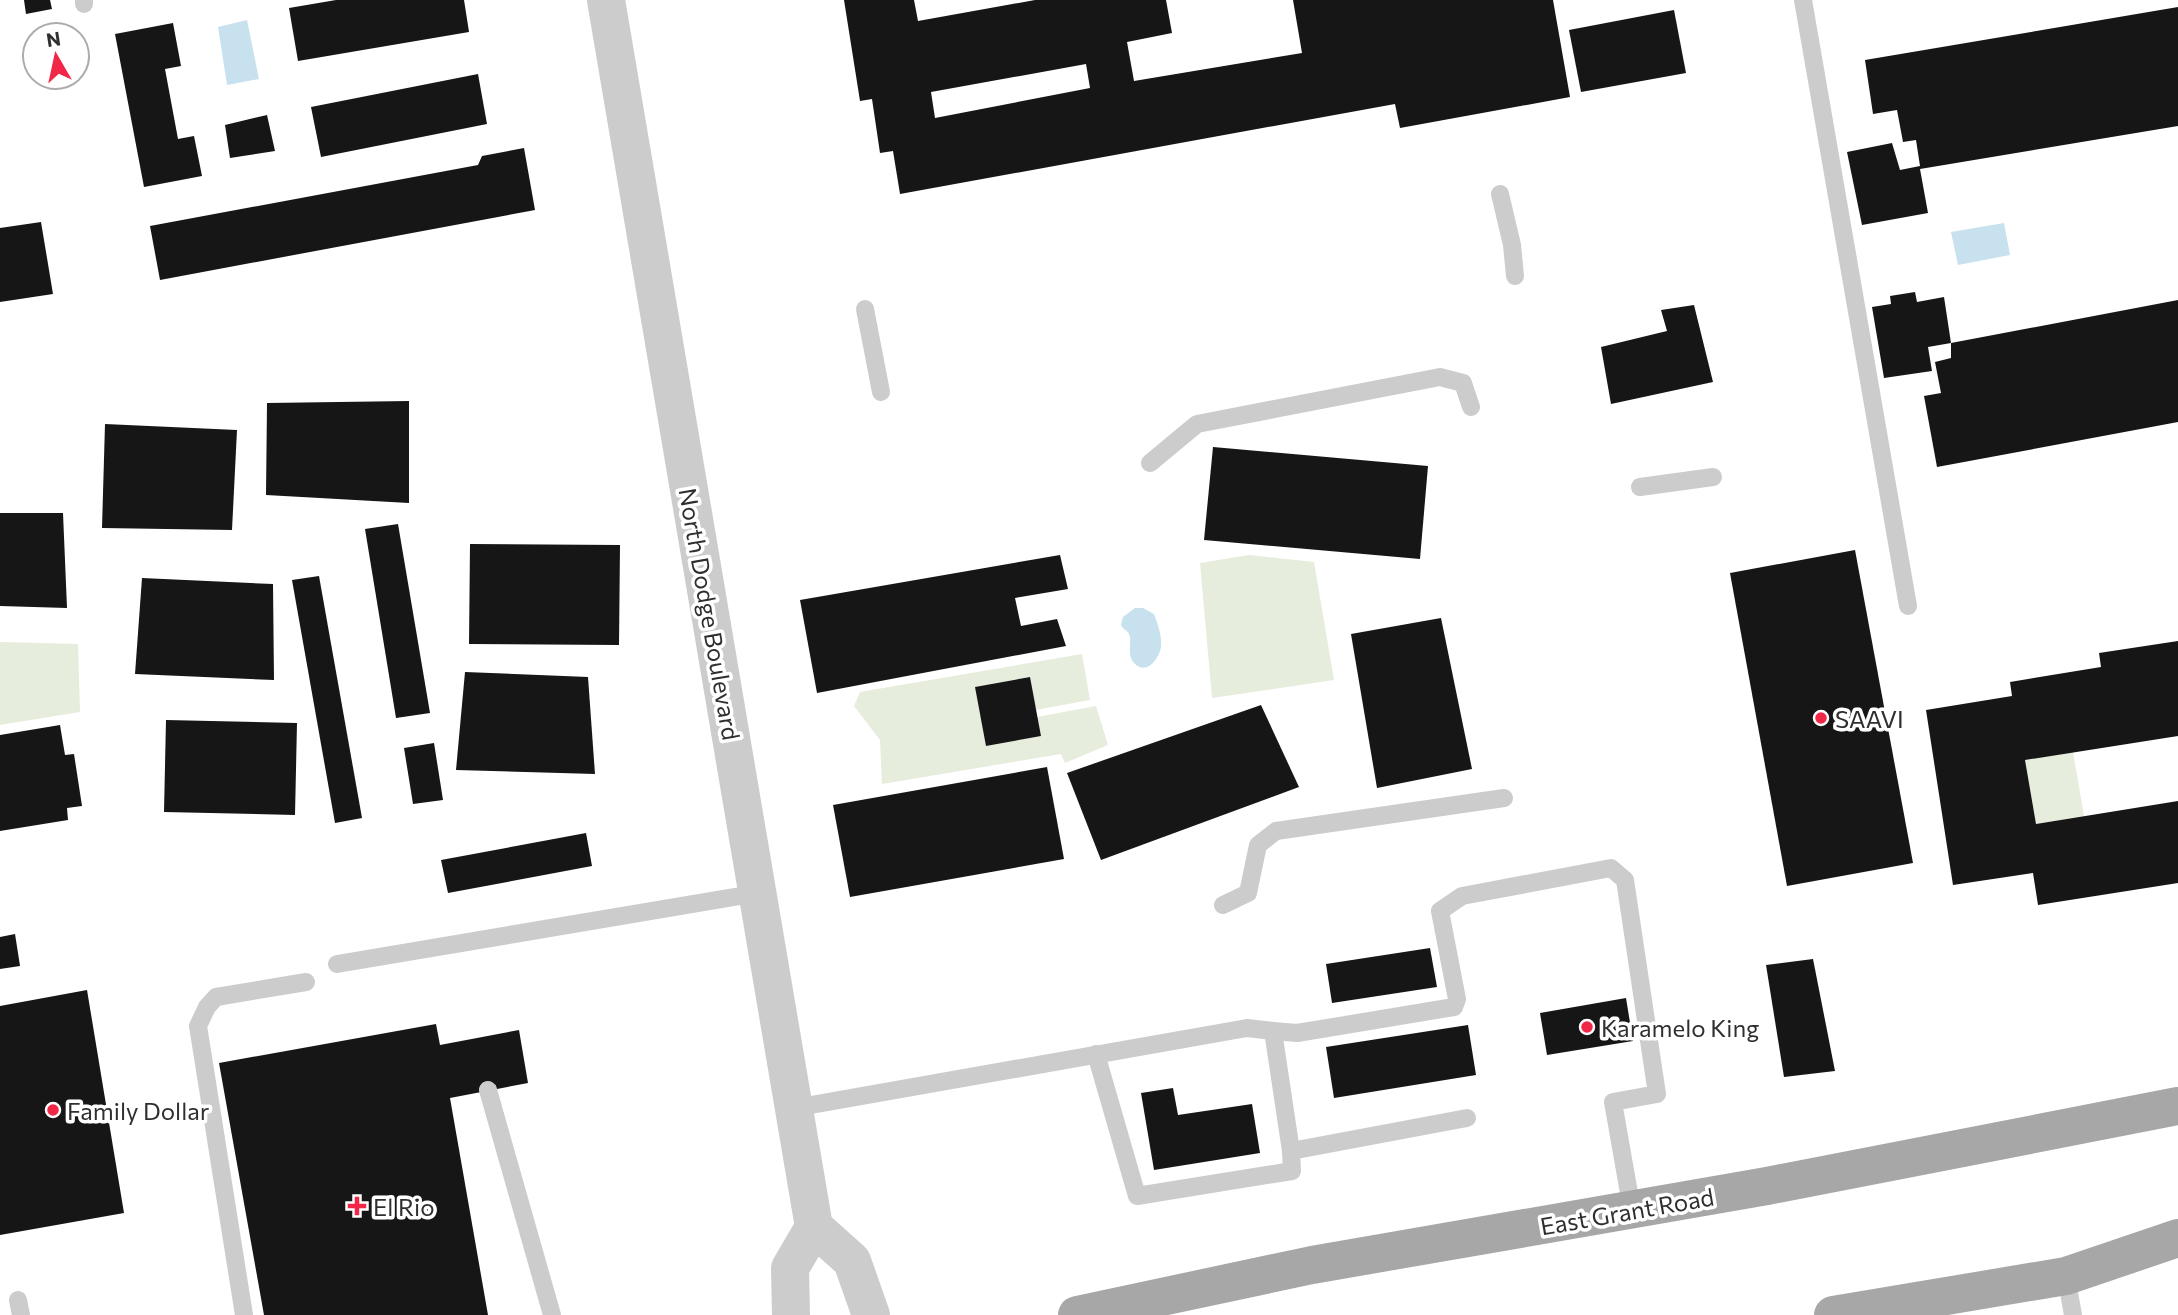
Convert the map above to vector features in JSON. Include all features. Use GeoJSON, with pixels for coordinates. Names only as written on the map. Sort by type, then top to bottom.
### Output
{"type":"FeatureCollection","features":[{"type":"Feature","properties":{"kind":"main road","name":"East Grant Road"},"geometry":{"type":"LineString","coordinates":[[1077,1315],[1312,1265],[1767,1186],[2178,1106]]}},
{"type":"Feature","properties":{"kind":"main road"},"geometry":{"type":"LineString","coordinates":[[1833,1315],[1976,1298],[2066,1276],[2178,1238]]}},
{"type":"Feature","properties":{"kind":"street","name":"North Dodge Boulevard"},"geometry":{"type":"LineString","coordinates":[[606,0],[814,1227]]}},
{"type":"Feature","properties":{"kind":"street"},"geometry":{"type":"LineString","coordinates":[[791,1315],[790,1268],[814,1227],[852,1261],[871,1315]]}},
{"type":"Feature","properties":{"kind":"lane"},"geometry":{"type":"LineString","coordinates":[[1803,0],[1908,606]]}},
{"type":"Feature","properties":{"kind":"lane"},"geometry":{"type":"LineString","coordinates":[[1500,194],[1512,245],[1515,276]]}},
{"type":"Feature","properties":{"kind":"lane"},"geometry":{"type":"LineString","coordinates":[[865,309],[881,392]]}},
{"type":"Feature","properties":{"kind":"lane"},"geometry":{"type":"LineString","coordinates":[[1150,463],[1197,424],[1440,377],[1463,383],[1471,407]]}},
{"type":"Feature","properties":{"kind":"lane"},"geometry":{"type":"LineString","coordinates":[[1640,487],[1713,477]]}},
{"type":"Feature","properties":{"kind":"lane"},"geometry":{"type":"LineString","coordinates":[[1223,905],[1248,893],[1258,845],[1276,831],[1504,799]]}},
{"type":"Feature","properties":{"kind":"lane"},"geometry":{"type":"LineString","coordinates":[[794,1108],[1247,1028],[1297,1033],[1454,1007],[1457,999],[1440,911],[1462,896],[1611,868],[1625,880],[1657,1094],[1613,1102],[1632,1210]]}},
{"type":"Feature","properties":{"kind":"lane"},"geometry":{"type":"LineString","coordinates":[[337,964],[758,893]]}},
{"type":"Feature","properties":{"kind":"lane"},"geometry":{"type":"LineString","coordinates":[[244,1315],[198,1026],[207,1007],[216,997],[306,982]]}},
{"type":"Feature","properties":{"kind":"lane"},"geometry":{"type":"LineString","coordinates":[[1096,1054],[1137,1196],[1292,1171],[1273,1031]]}},
{"type":"Feature","properties":{"kind":"lane"},"geometry":{"type":"LineString","coordinates":[[488,1090],[552,1315]]}},
{"type":"Feature","properties":{"kind":"lane"},"geometry":{"type":"LineString","coordinates":[[1291,1151],[1467,1118]]}},
{"type":"Feature","properties":{"kind":"lane"},"geometry":{"type":"LineString","coordinates":[[2066,1276],[2073,1315]]}},
{"type":"Feature","properties":{"kind":"green space"},"geometry":{"type":"Polygon","coordinates":[[[1249,555],[1314,562],[1334,680],[1212,698],[1200,563],[1249,555]]]}},
{"type":"Feature","properties":{"kind":"green space"},"geometry":{"type":"Polygon","coordinates":[[[0,642],[78,644],[80,712],[0,725],[0,642]]]}},
{"type":"Feature","properties":{"kind":"green space"},"geometry":{"type":"Polygon","coordinates":[[[1082,654],[1090,700],[1036,710],[1029,677],[976,687],[986,746],[1041,736],[1037,717],[1096,706],[1108,745],[1065,763],[1061,754],[882,784],[880,740],[854,706],[860,692],[1082,654]]]}},
{"type":"Feature","properties":{"kind":"green space"},"geometry":{"type":"Polygon","coordinates":[[[2073,752],[2084,816],[2036,824],[2025,760],[2073,752]]]}},
{"type":"Feature","properties":{"kind":"water"},"geometry":{"type":"Polygon","coordinates":[[[247,20],[259,79],[227,85],[218,27],[247,20]]]}},
{"type":"Feature","properties":{"kind":"water"},"geometry":{"type":"Polygon","coordinates":[[[2004,223],[2010,255],[1958,265],[1951,232],[2004,223]]]}},
{"type":"Feature","properties":{"kind":"water"},"geometry":{"type":"Polygon","coordinates":[[[1135,608],[1143,608],[1154,614],[1160,634],[1161,647],[1158,656],[1152,664],[1144,668],[1133,661],[1129,635],[1121,625],[1123,617],[1135,608]]]}},
{"type":"Feature","properties":{"kind":"building"},"geometry":{"type":"Polygon","coordinates":[[[24,0],[50,0],[52,9],[26,14],[24,0]]]}},
{"type":"Feature","properties":{"kind":"building"},"geometry":{"type":"Polygon","coordinates":[[[336,0],[464,0],[469,32],[298,61],[289,8],[336,0]]]}},
{"type":"Feature","properties":{"kind":"building"},"geometry":{"type":"Polygon","coordinates":[[[844,0],[914,0],[918,21],[1035,0],[1166,0],[1172,33],[1127,42],[1134,81],[1302,53],[1293,0],[1553,0],[1570,97],[1400,128],[1395,104],[900,194],[893,151],[880,153],[872,99],[860,101],[844,0]],[[1086,64],[931,92],[935,118],[1090,88],[1086,64]]]}},
{"type":"Feature","properties":{"kind":"building"},"geometry":{"type":"Polygon","coordinates":[[[2178,7],[2178,126],[1920,169],[1928,213],[1862,225],[1847,152],[1892,143],[1900,170],[1920,166],[1916,140],[1903,142],[1897,110],[1873,114],[1865,60],[2178,7]]]}},
{"type":"Feature","properties":{"kind":"building"},"geometry":{"type":"Polygon","coordinates":[[[1674,10],[1686,73],[1581,92],[1569,30],[1674,10]]]}},
{"type":"Feature","properties":{"kind":"building"},"geometry":{"type":"Polygon","coordinates":[[[173,23],[181,66],[165,69],[178,139],[194,136],[202,176],[144,187],[115,34],[173,23]]]}},
{"type":"Feature","properties":{"kind":"building"},"geometry":{"type":"Polygon","coordinates":[[[478,74],[487,124],[321,157],[311,107],[478,74]]]}},
{"type":"Feature","properties":{"kind":"building"},"geometry":{"type":"Polygon","coordinates":[[[267,115],[275,151],[230,158],[225,125],[267,115]]]}},
{"type":"Feature","properties":{"kind":"building"},"geometry":{"type":"Polygon","coordinates":[[[524,148],[535,210],[160,280],[150,226],[478,165],[482,156],[524,148]]]}},
{"type":"Feature","properties":{"kind":"building"},"geometry":{"type":"Polygon","coordinates":[[[41,222],[53,294],[0,302],[0,228],[41,222]]]}},
{"type":"Feature","properties":{"kind":"building"},"geometry":{"type":"Polygon","coordinates":[[[1915,292],[1917,302],[1944,297],[1951,343],[1928,347],[1932,371],[1884,378],[1872,307],[1891,304],[1890,296],[1915,292]]]}},
{"type":"Feature","properties":{"kind":"building"},"geometry":{"type":"Polygon","coordinates":[[[2178,300],[2178,422],[1937,467],[1924,396],[1941,393],[1935,362],[1951,358],[1951,343],[2178,300]]]}},
{"type":"Feature","properties":{"kind":"building"},"geometry":{"type":"Polygon","coordinates":[[[1694,305],[1713,382],[1611,404],[1601,347],[1667,331],[1661,310],[1694,305]]]}},
{"type":"Feature","properties":{"kind":"building"},"geometry":{"type":"Polygon","coordinates":[[[409,401],[409,503],[266,495],[267,403],[409,401]]]}},
{"type":"Feature","properties":{"kind":"building"},"geometry":{"type":"Polygon","coordinates":[[[105,424],[237,430],[232,530],[102,528],[105,424]]]}},
{"type":"Feature","properties":{"kind":"building"},"geometry":{"type":"Polygon","coordinates":[[[1213,447],[1428,466],[1420,559],[1204,540],[1213,447]]]}},
{"type":"Feature","properties":{"kind":"building"},"geometry":{"type":"Polygon","coordinates":[[[0,513],[63,513],[67,608],[0,606],[0,513]]]}},
{"type":"Feature","properties":{"kind":"building"},"geometry":{"type":"Polygon","coordinates":[[[398,524],[430,713],[396,718],[365,529],[398,524]]]}},
{"type":"Feature","properties":{"kind":"building"},"geometry":{"type":"Polygon","coordinates":[[[470,544],[620,545],[619,645],[469,644],[470,544]]]}},
{"type":"Feature","properties":{"kind":"building","name":"SAAVI"},"geometry":{"type":"Polygon","coordinates":[[[1855,550],[1913,863],[1787,886],[1730,573],[1855,550]]]}},
{"type":"Feature","properties":{"kind":"building"},"geometry":{"type":"Polygon","coordinates":[[[1060,555],[1068,589],[1015,598],[1021,626],[1057,619],[1066,646],[817,693],[800,600],[1060,555]]]}},
{"type":"Feature","properties":{"kind":"building"},"geometry":{"type":"Polygon","coordinates":[[[319,576],[362,818],[335,823],[292,580],[319,576]]]}},
{"type":"Feature","properties":{"kind":"building"},"geometry":{"type":"Polygon","coordinates":[[[142,578],[273,584],[274,680],[135,674],[142,578]]]}},
{"type":"Feature","properties":{"kind":"building"},"geometry":{"type":"Polygon","coordinates":[[[1441,618],[1472,769],[1377,788],[1351,634],[1441,618]]]}},
{"type":"Feature","properties":{"kind":"building"},"geometry":{"type":"Polygon","coordinates":[[[2178,641],[2178,736],[2025,760],[2036,824],[2178,801],[2178,883],[2038,905],[2033,873],[1953,885],[1926,710],[2012,696],[2010,682],[2101,667],[2099,653],[2178,641]]]}},
{"type":"Feature","properties":{"kind":"building"},"geometry":{"type":"Polygon","coordinates":[[[465,672],[588,677],[595,774],[456,770],[465,672]]]}},
{"type":"Feature","properties":{"kind":"building"},"geometry":{"type":"Polygon","coordinates":[[[1030,677],[1041,736],[986,746],[975,687],[1030,677]]]}},
{"type":"Feature","properties":{"kind":"building"},"geometry":{"type":"Polygon","coordinates":[[[1261,705],[1299,787],[1101,860],[1067,773],[1261,705]]]}},
{"type":"Feature","properties":{"kind":"building"},"geometry":{"type":"Polygon","coordinates":[[[166,720],[297,723],[295,815],[164,812],[166,720]]]}},
{"type":"Feature","properties":{"kind":"building"},"geometry":{"type":"Polygon","coordinates":[[[60,725],[65,755],[74,754],[82,806],[67,808],[68,820],[0,831],[0,735],[60,725]]]}},
{"type":"Feature","properties":{"kind":"building"},"geometry":{"type":"Polygon","coordinates":[[[434,743],[443,800],[413,804],[404,748],[434,743]]]}},
{"type":"Feature","properties":{"kind":"building"},"geometry":{"type":"Polygon","coordinates":[[[1047,767],[1064,859],[850,897],[833,805],[1047,767]]]}},
{"type":"Feature","properties":{"kind":"building"},"geometry":{"type":"Polygon","coordinates":[[[586,833],[592,866],[448,893],[441,860],[586,833]]]}},
{"type":"Feature","properties":{"kind":"building"},"geometry":{"type":"Polygon","coordinates":[[[15,934],[20,966],[0,969],[0,937],[15,934]]]}},
{"type":"Feature","properties":{"kind":"building"},"geometry":{"type":"Polygon","coordinates":[[[1430,948],[1437,987],[1332,1003],[1326,964],[1430,948]]]}},
{"type":"Feature","properties":{"kind":"building"},"geometry":{"type":"Polygon","coordinates":[[[1813,959],[1835,1071],[1784,1077],[1766,965],[1813,959]]]}},
{"type":"Feature","properties":{"kind":"building","name":"Family Dollar"},"geometry":{"type":"Polygon","coordinates":[[[87,990],[124,1213],[0,1235],[0,1006],[87,990]]]}},
{"type":"Feature","properties":{"kind":"building","name":"Karamelo King"},"geometry":{"type":"Polygon","coordinates":[[[1626,998],[1633,1041],[1547,1055],[1540,1013],[1626,998]]]}},
{"type":"Feature","properties":{"kind":"building","name":"El Rio"},"geometry":{"type":"Polygon","coordinates":[[[436,1024],[440,1045],[519,1030],[528,1083],[450,1098],[488,1315],[264,1315],[219,1063],[436,1024]]]}},
{"type":"Feature","properties":{"kind":"building"},"geometry":{"type":"Polygon","coordinates":[[[1468,1025],[1476,1075],[1334,1098],[1326,1047],[1468,1025]]]}},
{"type":"Feature","properties":{"kind":"building"},"geometry":{"type":"Polygon","coordinates":[[[1173,1088],[1178,1115],[1252,1104],[1260,1153],[1154,1170],[1141,1093],[1173,1088]]]}},
{"type":"Feature","properties":{"kind":"place","name":"SAAVI"},"geometry":{"type":"Point","coordinates":[1821,718]}},
{"type":"Feature","properties":{"kind":"place","name":"Karamelo King"},"geometry":{"type":"Point","coordinates":[1587,1027]}},
{"type":"Feature","properties":{"kind":"place","name":"Family Dollar"},"geometry":{"type":"Point","coordinates":[53,1110]}},
{"type":"Feature","properties":{"kind":"place","name":"El Rio"},"geometry":{"type":"Point","coordinates":[357,1206]}}]}
